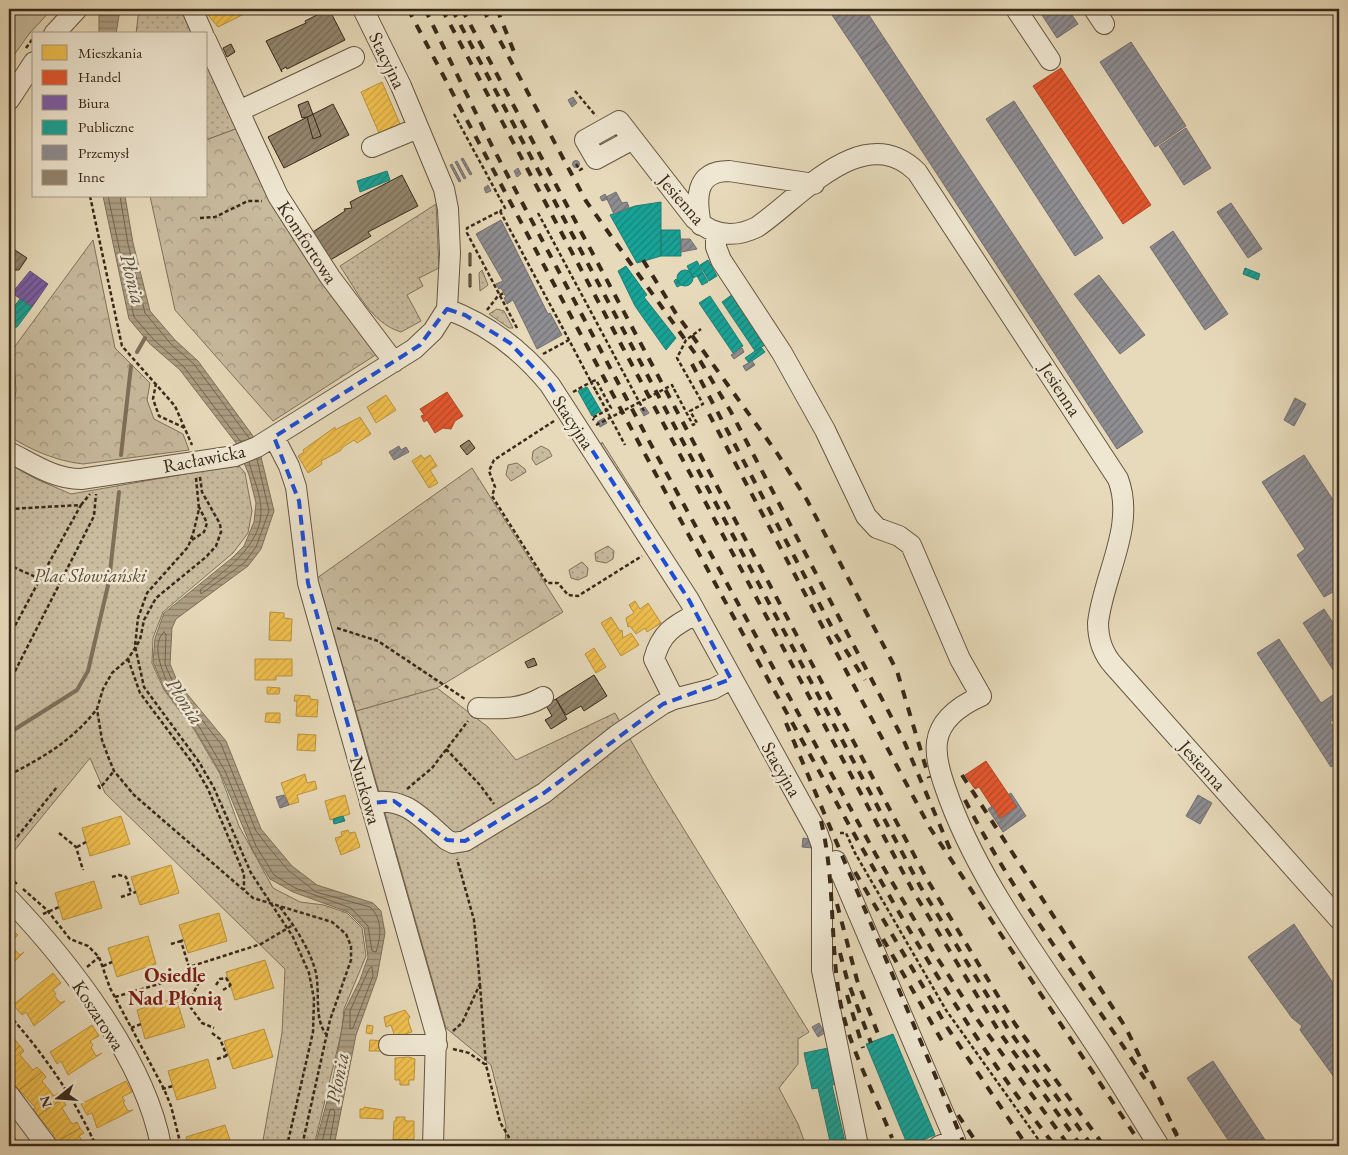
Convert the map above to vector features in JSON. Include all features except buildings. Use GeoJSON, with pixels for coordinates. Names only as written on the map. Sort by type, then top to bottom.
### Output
{"type":"FeatureCollection","features":[{"type":"Feature","properties":{"kind":"street"},"geometry":{"type":"LineString","coordinates":[[56,32],[77,9]]}},
{"type":"Feature","properties":{"kind":"street"},"geometry":{"type":"LineString","coordinates":[[192,9],[202,32]]}},
{"type":"Feature","properties":{"kind":"street","name":"Stacyjna"},"geometry":{"type":"LineString","coordinates":[[363,9],[444,189],[448,209],[450,276],[448,309],[479,323],[510,343],[533,364],[559,409],[653,541],[814,825],[822,846],[822,970],[858,1146]]}},
{"type":"Feature","properties":{"kind":"street"},"geometry":{"type":"LineString","coordinates":[[1016,9],[1050,60]]}},
{"type":"Feature","properties":{"kind":"street","name":"Komfortowa"},"geometry":{"type":"LineString","coordinates":[[208,44],[278,196],[330,276],[394,362]]}},
{"type":"Feature","properties":{"kind":"street"},"geometry":{"type":"LineString","coordinates":[[239,112],[354,57]]}},
{"type":"Feature","properties":{"kind":"street"},"geometry":{"type":"LineString","coordinates":[[9,100],[32,65]]}},
{"type":"Feature","properties":{"kind":"street","name":"Jesienna"},"geometry":{"type":"LineString","coordinates":[[632,139],[596,159],[585,140],[619,121],[691,215],[709,229],[733,235],[752,230],[843,162],[865,154],[891,156],[914,169],[924,181],[1111,464],[1121,487],[1124,512],[1099,615],[1098,631],[1105,654],[1339,919]]}},
{"type":"Feature","properties":{"kind":"street"},"geometry":{"type":"LineString","coordinates":[[372,147],[418,128]]}},
{"type":"Feature","properties":{"kind":"street"},"geometry":{"type":"LineString","coordinates":[[814,184],[729,171],[718,172],[707,179],[699,190],[697,201],[721,260],[782,353],[825,430],[866,516],[877,528],[899,536],[911,545],[960,659],[981,696],[957,710],[941,725],[936,743],[937,760],[949,800],[973,852],[1001,901],[1159,1146]]}},
{"type":"Feature","properties":{"kind":"street","name":"Racławicka"},"geometry":{"type":"LineString","coordinates":[[9,452],[67,479],[82,479],[236,456],[268,441],[394,362],[427,338],[448,309]]}},
{"type":"Feature","properties":{"kind":"street","name":"Nurkowa"},"geometry":{"type":"LineString","coordinates":[[268,441],[289,466],[297,494],[306,574],[431,1016],[437,1045],[433,1146]]}},
{"type":"Feature","properties":{"kind":"street"},"geometry":{"type":"LineString","coordinates":[[674,699],[654,659],[658,643],[666,632],[696,614]]}},
{"type":"Feature","properties":{"kind":"street"},"geometry":{"type":"LineString","coordinates":[[370,803],[394,801],[414,812],[453,844],[465,842],[503,816],[544,792],[617,735],[674,699],[706,692],[731,679]]}},
{"type":"Feature","properties":{"kind":"street"},"geometry":{"type":"LineString","coordinates":[[478,708],[503,709],[530,705],[543,698]]}},
{"type":"Feature","properties":{"kind":"street"},"geometry":{"type":"LineString","coordinates":[[836,861],[955,1140],[939,1146]]}},
{"type":"Feature","properties":{"kind":"street","name":"Koszarowa"},"geometry":{"type":"LineString","coordinates":[[9,899],[80,984],[115,1036],[155,1116],[162,1146]]}},
{"type":"Feature","properties":{"kind":"street"},"geometry":{"type":"LineString","coordinates":[[389,1045],[437,1045]]}},
{"type":"Feature","properties":{"kind":"street"},"geometry":{"type":"LineString","coordinates":[[9,1095],[47,1146]]}},
{"type":"Feature","properties":{"kind":"path"},"geometry":{"type":"LineString","coordinates":[[575,91],[599,119]]}},
{"type":"Feature","properties":{"kind":"path"},"geometry":{"type":"LineString","coordinates":[[454,114],[504,208],[467,228],[466,243]]}},
{"type":"Feature","properties":{"kind":"path"},"geometry":{"type":"LineString","coordinates":[[9,774],[63,744],[82,728],[97,709],[103,689],[112,673],[128,659],[140,640],[149,608],[156,598],[206,557],[216,546],[220,524],[202,492],[197,462],[186,428],[175,406],[122,346],[90,198]]}},
{"type":"Feature","properties":{"kind":"path"},"geometry":{"type":"LineString","coordinates":[[200,218],[216,217],[241,204],[256,200],[287,209]]}},
{"type":"Feature","properties":{"kind":"path"},"geometry":{"type":"LineString","coordinates":[[500,211],[533,278],[625,445]]}},
{"type":"Feature","properties":{"kind":"path"},"geometry":{"type":"LineString","coordinates":[[538,213],[644,411]]}},
{"type":"Feature","properties":{"kind":"path"},"geometry":{"type":"LineString","coordinates":[[467,233],[498,296],[518,330]]}},
{"type":"Feature","properties":{"kind":"path"},"geometry":{"type":"LineString","coordinates":[[483,315],[498,296],[504,293]]}},
{"type":"Feature","properties":{"kind":"path"},"geometry":{"type":"LineString","coordinates":[[640,549],[644,555],[582,594],[568,595],[558,583],[547,583],[492,496],[495,487],[489,471],[491,464],[591,382],[596,380],[611,408],[592,418],[596,425],[672,385],[693,425],[696,423],[690,411],[702,404],[678,358],[686,340],[700,329]]}},
{"type":"Feature","properties":{"kind":"path"},"geometry":{"type":"LineString","coordinates":[[538,357],[568,340]]}},
{"type":"Feature","properties":{"kind":"path"},"geometry":{"type":"LineString","coordinates":[[156,383],[153,400],[159,416],[186,428]]}},
{"type":"Feature","properties":{"kind":"path"},"geometry":{"type":"LineString","coordinates":[[197,462],[198,507],[188,547],[147,593],[138,618],[136,646],[144,687],[204,770],[214,788],[251,874],[268,903],[288,929],[309,973],[314,999],[313,1032],[287,1146]]}},
{"type":"Feature","properties":{"kind":"path"},"geometry":{"type":"LineString","coordinates":[[9,683],[94,516],[96,492]]}},
{"type":"Feature","properties":{"kind":"path"},"geometry":{"type":"LineString","coordinates":[[9,509],[81,505],[9,637]]}},
{"type":"Feature","properties":{"kind":"path"},"geometry":{"type":"LineString","coordinates":[[190,540],[200,535],[207,522],[198,507]]}},
{"type":"Feature","properties":{"kind":"path"},"geometry":{"type":"LineString","coordinates":[[9,565],[40,579]]}},
{"type":"Feature","properties":{"kind":"path"},"geometry":{"type":"LineString","coordinates":[[319,623],[378,641],[478,708],[432,768],[394,801]]}},
{"type":"Feature","properties":{"kind":"path"},"geometry":{"type":"LineString","coordinates":[[128,659],[140,692],[194,765],[208,789],[244,874],[244,890]]}},
{"type":"Feature","properties":{"kind":"path"},"geometry":{"type":"LineString","coordinates":[[97,709],[102,740],[114,771],[134,795],[253,898],[332,922],[346,934],[351,946],[351,960],[326,1034],[302,1146]]}},
{"type":"Feature","properties":{"kind":"path"},"geometry":{"type":"LineString","coordinates":[[446,749],[480,785],[503,816]]}},
{"type":"Feature","properties":{"kind":"path"},"geometry":{"type":"LineString","coordinates":[[98,786],[100,788],[114,771]]}},
{"type":"Feature","properties":{"kind":"path"},"geometry":{"type":"LineString","coordinates":[[9,847],[57,787]]}},
{"type":"Feature","properties":{"kind":"path"},"geometry":{"type":"LineString","coordinates":[[59,833],[76,847],[83,870]]}},
{"type":"Feature","properties":{"kind":"path"},"geometry":{"type":"LineString","coordinates":[[840,833],[846,833],[855,853],[946,1010],[1043,1146]]}},
{"type":"Feature","properties":{"kind":"path"},"geometry":{"type":"LineString","coordinates":[[76,847],[86,842]]}},
{"type":"Feature","properties":{"kind":"path"},"geometry":{"type":"LineString","coordinates":[[453,844],[474,920],[486,1065],[500,1122],[514,1146]]}},
{"type":"Feature","properties":{"kind":"path"},"geometry":{"type":"LineString","coordinates":[[112,877],[119,875],[126,877],[131,893]]}},
{"type":"Feature","properties":{"kind":"path"},"geometry":{"type":"LineString","coordinates":[[121,896],[136,892]]}},
{"type":"Feature","properties":{"kind":"path"},"geometry":{"type":"LineString","coordinates":[[279,906],[306,947],[316,972],[320,1017],[322,1029],[326,1034]]}},
{"type":"Feature","properties":{"kind":"path"},"geometry":{"type":"LineString","coordinates":[[115,997],[179,978],[189,967],[261,944],[293,925]]}},
{"type":"Feature","properties":{"kind":"path"},"geometry":{"type":"LineString","coordinates":[[171,944],[182,940],[189,967]]}},
{"type":"Feature","properties":{"kind":"path"},"geometry":{"type":"LineString","coordinates":[[103,966],[112,962]]}},
{"type":"Feature","properties":{"kind":"path"},"geometry":{"type":"LineString","coordinates":[[216,985],[220,979],[226,978],[230,986],[223,990]]}},
{"type":"Feature","properties":{"kind":"path"},"geometry":{"type":"LineString","coordinates":[[199,982],[192,996],[191,1008],[202,1023],[214,1028]]}},
{"type":"Feature","properties":{"kind":"path"},"geometry":{"type":"LineString","coordinates":[[437,1045],[462,1023],[480,984]]}},
{"type":"Feature","properties":{"kind":"path"},"geometry":{"type":"LineString","coordinates":[[9,1015],[23,1031],[68,1094],[83,1117],[96,1146]]}},
{"type":"Feature","properties":{"kind":"path"},"geometry":{"type":"LineString","coordinates":[[212,1033],[220,1039],[228,1056],[216,1059]]}},
{"type":"Feature","properties":{"kind":"path"},"geometry":{"type":"LineString","coordinates":[[437,1045],[469,1053],[486,1065]]}},
{"type":"Feature","properties":{"kind":"highlighted area"},"geometry":{"type":"Polygon","coordinates":[[[447,309],[465,315],[510,343],[550,385],[689,600],[731,679],[663,704],[544,793],[465,841],[447,840],[394,801],[370,803],[308,583],[299,501],[274,437],[420,345],[447,309]]]}},
{"type":"Feature","properties":{"kind":"green space"},"geometry":{"type":"Polygon","coordinates":[[[9,9],[52,9],[29,34],[9,62],[9,9]]]}},
{"type":"Feature","properties":{"kind":"green space"},"geometry":{"type":"Polygon","coordinates":[[[139,9],[187,9],[198,32],[136,32],[139,9]]]}},
{"type":"Feature","properties":{"kind":"green space"},"geometry":{"type":"Polygon","coordinates":[[[208,54],[241,127],[208,139],[208,54]]]}},
{"type":"Feature","properties":{"kind":"green space"},"geometry":{"type":"Polygon","coordinates":[[[241,127],[377,354],[273,421],[175,310],[150,198],[208,198],[208,139],[241,127]]]}},
{"type":"Feature","properties":{"kind":"green space"},"geometry":{"type":"Polygon","coordinates":[[[436,204],[439,268],[419,278],[423,286],[407,295],[421,321],[401,332],[390,328],[373,314],[340,266],[436,204]]]}},
{"type":"Feature","properties":{"kind":"green space"},"geometry":{"type":"Polygon","coordinates":[[[93,240],[115,348],[150,383],[147,400],[154,419],[183,434],[189,450],[83,464],[44,454],[9,436],[16,390],[13,349],[93,240]]]}},
{"type":"Feature","properties":{"kind":"green space"},"geometry":{"type":"Polygon","coordinates":[[[482,270],[488,285],[480,291],[479,273],[482,270]]]}},
{"type":"Feature","properties":{"kind":"green space"},"geometry":{"type":"Polygon","coordinates":[[[497,309],[504,311],[513,328],[509,328],[489,314],[497,309]]]}},
{"type":"Feature","properties":{"kind":"green space"},"geometry":{"type":"Polygon","coordinates":[[[602,442],[640,502],[635,505],[600,451],[602,442]]]}},
{"type":"Feature","properties":{"kind":"green space"},"geometry":{"type":"Polygon","coordinates":[[[541,446],[549,450],[552,456],[536,465],[532,459],[533,451],[541,446]]]}},
{"type":"Feature","properties":{"kind":"green space"},"geometry":{"type":"Polygon","coordinates":[[[517,463],[526,472],[511,481],[506,475],[508,465],[517,463]]]}},
{"type":"Feature","properties":{"kind":"green space","name":"Plac Słowiański"},"geometry":{"type":"Polygon","coordinates":[[[9,464],[36,479],[71,494],[219,468],[239,466],[245,473],[252,511],[248,533],[233,553],[163,612],[153,638],[152,663],[164,690],[195,731],[220,774],[239,826],[273,888],[300,902],[324,905],[347,913],[362,928],[366,956],[344,1009],[342,1030],[314,1146],[262,1146],[282,1033],[285,969],[105,793],[90,758],[9,857],[9,464]]]}},
{"type":"Feature","properties":{"kind":"green space"},"geometry":{"type":"Polygon","coordinates":[[[472,468],[563,612],[437,688],[356,711],[317,578],[472,468]]]}},
{"type":"Feature","properties":{"kind":"green space"},"geometry":{"type":"Polygon","coordinates":[[[608,546],[614,551],[613,559],[606,563],[596,561],[595,553],[608,546]]]}},
{"type":"Feature","properties":{"kind":"green space"},"geometry":{"type":"Polygon","coordinates":[[[582,562],[588,568],[587,576],[578,580],[571,578],[569,570],[582,562]]]}},
{"type":"Feature","properties":{"kind":"green space"},"geometry":{"type":"Polygon","coordinates":[[[437,688],[488,727],[516,760],[615,713],[653,779],[809,1032],[798,1039],[798,1064],[779,1088],[798,1124],[806,1146],[505,1146],[506,1125],[491,1065],[446,1028],[356,711],[437,688]]]}},
{"type":"Feature","properties":{"kind":"water"},"geometry":{"type":"Polygon","coordinates":[[[99,9],[120,9],[116,32],[99,32],[99,9]]]}},
{"type":"Feature","properties":{"kind":"water","name":"Płonia"},"geometry":{"type":"Polygon","coordinates":[[[103,198],[125,198],[133,243],[150,311],[175,340],[198,361],[253,436],[261,457],[274,511],[261,549],[248,566],[176,619],[172,628],[170,664],[178,683],[226,741],[261,829],[292,866],[317,885],[373,903],[381,911],[385,933],[377,977],[356,1035],[334,1146],[315,1146],[333,1079],[345,1010],[360,980],[368,957],[364,928],[348,912],[293,892],[270,879],[252,849],[221,774],[196,731],[165,690],[153,662],[155,638],[164,613],[244,546],[254,522],[256,503],[249,475],[236,443],[180,370],[150,344],[129,319],[103,198]]]}},
{"type":"Feature","properties":{"kind":"waterway"},"geometry":{"type":"LineString","coordinates":[[137,352],[145,338]]}},
{"type":"Feature","properties":{"kind":"waterway"},"geometry":{"type":"LineString","coordinates":[[121,455],[131,366]]}},
{"type":"Feature","properties":{"kind":"waterway"},"geometry":{"type":"LineString","coordinates":[[9,733],[77,690],[88,671],[109,581],[119,492]]}},
{"type":"Feature","properties":{"kind":"railway"},"geometry":{"type":"LineString","coordinates":[[408,9],[685,527],[875,871],[942,984],[1015,1093],[1055,1146]]}},
{"type":"Feature","properties":{"kind":"railway"},"geometry":{"type":"LineString","coordinates":[[425,9],[492,146],[656,454],[876,855],[934,953],[977,1019],[1069,1146]]}},
{"type":"Feature","properties":{"kind":"railway"},"geometry":{"type":"LineString","coordinates":[[442,9],[913,891],[1000,1033],[1081,1146]]}},
{"type":"Feature","properties":{"kind":"railway"},"geometry":{"type":"LineString","coordinates":[[452,9],[920,886],[1008,1029],[1092,1146]]}},
{"type":"Feature","properties":{"kind":"railway"},"geometry":{"type":"LineString","coordinates":[[462,9],[928,881],[1015,1024],[1104,1146]]}},
{"type":"Feature","properties":{"kind":"railway"},"geometry":{"type":"LineString","coordinates":[[483,9],[586,201],[699,359],[731,412],[904,741],[950,849]]}},
{"type":"Feature","properties":{"kind":"railway"},"geometry":{"type":"LineString","coordinates":[[497,9],[516,57]]}},
{"type":"Feature","properties":{"kind":"railway"},"geometry":{"type":"LineString","coordinates":[[643,260],[675,312],[777,453],[807,500],[897,671],[929,778]]}},
{"type":"Feature","properties":{"kind":"railway"},"geometry":{"type":"LineString","coordinates":[[692,364],[836,635],[865,680]]}},
{"type":"Feature","properties":{"kind":"railway"},"geometry":{"type":"LineString","coordinates":[[709,414],[930,828],[1142,1146]]}},
{"type":"Feature","properties":{"kind":"railway"},"geometry":{"type":"LineString","coordinates":[[786,723],[965,1146]]}},
{"type":"Feature","properties":{"kind":"railway"},"geometry":{"type":"LineString","coordinates":[[962,775],[1126,1028],[1177,1135]]}},
{"type":"Feature","properties":{"kind":"railway"},"geometry":{"type":"LineString","coordinates":[[965,800],[1028,908],[1145,1079]]}},
{"type":"Feature","properties":{"kind":"railway"},"geometry":{"type":"LineString","coordinates":[[821,821],[828,864],[836,973],[843,1013],[862,1068],[892,1138]]}},
{"type":"Feature","properties":{"kind":"railway"},"geometry":{"type":"LineString","coordinates":[[855,872],[947,1027],[1027,1146]]}},
{"type":"Feature","properties":{"kind":"railway"},"geometry":{"type":"LineString","coordinates":[[837,904],[857,980],[880,1039]]}},
{"type":"Feature","properties":{"kind":"railway"},"geometry":{"type":"LineString","coordinates":[[883,939],[945,1046]]}},
{"type":"Feature","properties":{"kind":"railway"},"geometry":{"type":"LineString","coordinates":[[840,953],[847,979],[871,1043]]}},
{"type":"Feature","properties":{"kind":"railway"},"geometry":{"type":"LineString","coordinates":[[847,995],[863,1048]]}},
{"type":"Feature","properties":{"kind":"railway"},"geometry":{"type":"LineString","coordinates":[[958,1115],[979,1146]]}},
{"type":"Feature","properties":{"kind":"railway"},"geometry":{"type":"LineString","coordinates":[[1173,1128],[1182,1146]]}},
{"type":"Feature","properties":{"kind":"district","name":"Osiedle Nad Płonią"},"geometry":{"type":"Point","coordinates":[175,986]}}]}
